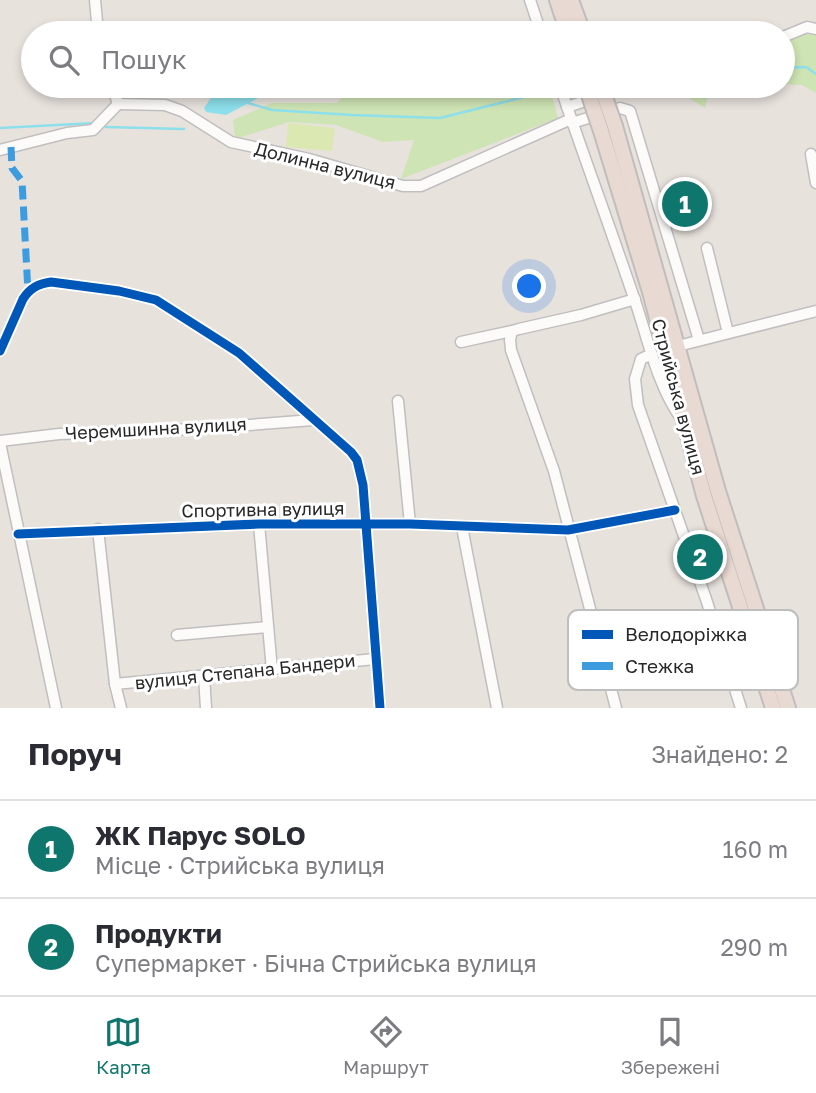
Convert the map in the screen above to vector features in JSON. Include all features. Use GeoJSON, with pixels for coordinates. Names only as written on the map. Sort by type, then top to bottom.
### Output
{"type":"FeatureCollection","features":[{"type":"Feature","properties":{"kind":"highway"},"geometry":{"type":"LineString","coordinates":[[556,0],[569,21]]}},
{"type":"Feature","properties":{"kind":"highway"},"geometry":{"type":"LineString","coordinates":[[571,0],[574,21]]}},
{"type":"Feature","properties":{"kind":"highway","name":"Стрийська вулиця"},"geometry":{"type":"LineString","coordinates":[[592,98],[608,128],[678,346],[718,491],[756,610]]}},
{"type":"Feature","properties":{"kind":"highway","name":"Стрийська вулиця"},"geometry":{"type":"LineString","coordinates":[[603,98],[608,128],[685,426],[741,610]]}},
{"type":"Feature","properties":{"kind":"highway","name":"Стрийська вулиця"},"geometry":{"type":"LineString","coordinates":[[768,690],[774,708]]}},
{"type":"Feature","properties":{"kind":"highway","name":"Стрийська вулиця"},"geometry":{"type":"LineString","coordinates":[[782,690],[788,708]]}},
{"type":"Feature","properties":{"kind":"street"},"geometry":{"type":"LineString","coordinates":[[95,0],[97,21]]}},
{"type":"Feature","properties":{"kind":"street"},"geometry":{"type":"LineString","coordinates":[[530,0],[537,21]]}},
{"type":"Feature","properties":{"kind":"street"},"geometry":{"type":"LineString","coordinates":[[795,32],[807,27],[816,29]]}},
{"type":"Feature","properties":{"kind":"street"},"geometry":{"type":"LineString","coordinates":[[0,150],[67,133],[93,130],[118,104],[116,98]]}},
{"type":"Feature","properties":{"kind":"street"},"geometry":{"type":"LineString","coordinates":[[564,98],[669,402],[685,426]]}},
{"type":"Feature","properties":{"kind":"street"},"geometry":{"type":"LineString","coordinates":[[567,107],[594,98]]}},
{"type":"Feature","properties":{"kind":"street","name":"Долинна вулиця"},"geometry":{"type":"LineString","coordinates":[[118,104],[165,105],[182,111],[231,142],[309,159],[403,186],[421,186],[572,121],[620,108],[630,111],[699,340]]}},
{"type":"Feature","properties":{"kind":"street"},"geometry":{"type":"LineString","coordinates":[[811,154],[816,183]]}},
{"type":"Feature","properties":{"kind":"street"},"geometry":{"type":"LineString","coordinates":[[707,248],[728,333]]}},
{"type":"Feature","properties":{"kind":"street"},"geometry":{"type":"LineString","coordinates":[[0,351],[23,299],[34,287],[51,282],[119,291],[156,300],[239,352],[351,452],[357,460],[363,485],[380,708]]}},
{"type":"Feature","properties":{"kind":"street"},"geometry":{"type":"LineString","coordinates":[[461,342],[635,299]]}},
{"type":"Feature","properties":{"kind":"street"},"geometry":{"type":"LineString","coordinates":[[678,346],[816,312]]}},
{"type":"Feature","properties":{"kind":"street"},"geometry":{"type":"LineString","coordinates":[[512,331],[512,350],[554,471],[590,610]]}},
{"type":"Feature","properties":{"kind":"street"},"geometry":{"type":"LineString","coordinates":[[652,354],[641,359],[635,379],[635,394],[708,610]]}},
{"type":"Feature","properties":{"kind":"street"},"geometry":{"type":"LineString","coordinates":[[398,401],[410,524]]}},
{"type":"Feature","properties":{"kind":"street","name":"Черемшинна вулиця"},"geometry":{"type":"LineString","coordinates":[[0,442],[60,434],[197,429],[313,420]]}},
{"type":"Feature","properties":{"kind":"street"},"geometry":{"type":"LineString","coordinates":[[0,442],[4,477],[56,708]]}},
{"type":"Feature","properties":{"kind":"street","name":"Спортивна вулиця"},"geometry":{"type":"LineString","coordinates":[[18,534],[259,524],[410,524],[568,530],[675,510]]}},
{"type":"Feature","properties":{"kind":"street"},"geometry":{"type":"LineString","coordinates":[[259,524],[272,670]]}},
{"type":"Feature","properties":{"kind":"street"},"geometry":{"type":"LineString","coordinates":[[462,527],[497,708]]}},
{"type":"Feature","properties":{"kind":"street"},"geometry":{"type":"LineString","coordinates":[[98,529],[115,684],[121,708]]}},
{"type":"Feature","properties":{"kind":"street"},"geometry":{"type":"LineString","coordinates":[[177,635],[268,626]]}},
{"type":"Feature","properties":{"kind":"street","name":"вулиця Степана Бандери"},"geometry":{"type":"LineString","coordinates":[[115,684],[375,659]]}},
{"type":"Feature","properties":{"kind":"street"},"geometry":{"type":"LineString","coordinates":[[204,676],[206,708]]}},
{"type":"Feature","properties":{"kind":"street"},"geometry":{"type":"LineString","coordinates":[[611,690],[616,708]]}},
{"type":"Feature","properties":{"kind":"street"},"geometry":{"type":"LineString","coordinates":[[735,690],[741,708]]}},
{"type":"Feature","properties":{"kind":"green space"},"geometry":{"type":"Polygon","coordinates":[[[813,30],[816,32],[816,93],[802,85],[795,85],[795,35],[813,30]]]}},
{"type":"Feature","properties":{"kind":"green space"},"geometry":{"type":"Polygon","coordinates":[[[341,98],[552,98],[558,118],[401,179],[414,140],[383,142],[336,125],[289,122],[235,139],[233,120],[272,103],[337,103],[341,98]]]}},
{"type":"Feature","properties":{"kind":"green space"},"geometry":{"type":"Polygon","coordinates":[[[689,98],[707,98],[705,108],[689,98]]]}},
{"type":"Feature","properties":{"kind":"green space"},"geometry":{"type":"Polygon","coordinates":[[[288,123],[335,128],[332,151],[286,147],[288,123]]]}},
{"type":"Feature","properties":{"kind":"water"},"geometry":{"type":"Polygon","coordinates":[[[211,98],[258,98],[226,115],[206,112],[204,108],[211,98]]]}},
{"type":"Feature","properties":{"kind":"waterway"},"geometry":{"type":"LineString","coordinates":[[795,67],[806,67],[816,74]]}},
{"type":"Feature","properties":{"kind":"waterway"},"geometry":{"type":"LineString","coordinates":[[248,103],[272,110],[440,118],[520,98]]}},
{"type":"Feature","properties":{"kind":"waterway"},"geometry":{"type":"LineString","coordinates":[[0,128],[95,123]]}},
{"type":"Feature","properties":{"kind":"waterway"},"geometry":{"type":"LineString","coordinates":[[106,127],[184,129]]}},
{"type":"Feature","properties":{"kind":"marked path"},"geometry":{"type":"LineString","coordinates":[[11,147],[12,168],[22,181],[28,292]]}},
{"type":"Feature","properties":{"kind":"cycle path"},"geometry":{"type":"LineString","coordinates":[[0,351],[23,299],[32,289],[42,284],[51,282],[119,291],[156,300],[239,353],[351,452],[357,460],[363,485],[380,708]]}},
{"type":"Feature","properties":{"kind":"cycle path"},"geometry":{"type":"LineString","coordinates":[[18,534],[259,524],[410,524],[568,530],[675,510]]}},
{"type":"Feature","properties":{"kind":"place","name":"ЖК Парус SOLO"},"geometry":{"type":"Point","coordinates":[685,204]}},
{"type":"Feature","properties":{"kind":"place","name":"Продукти"},"geometry":{"type":"Point","coordinates":[700,557]}}]}
